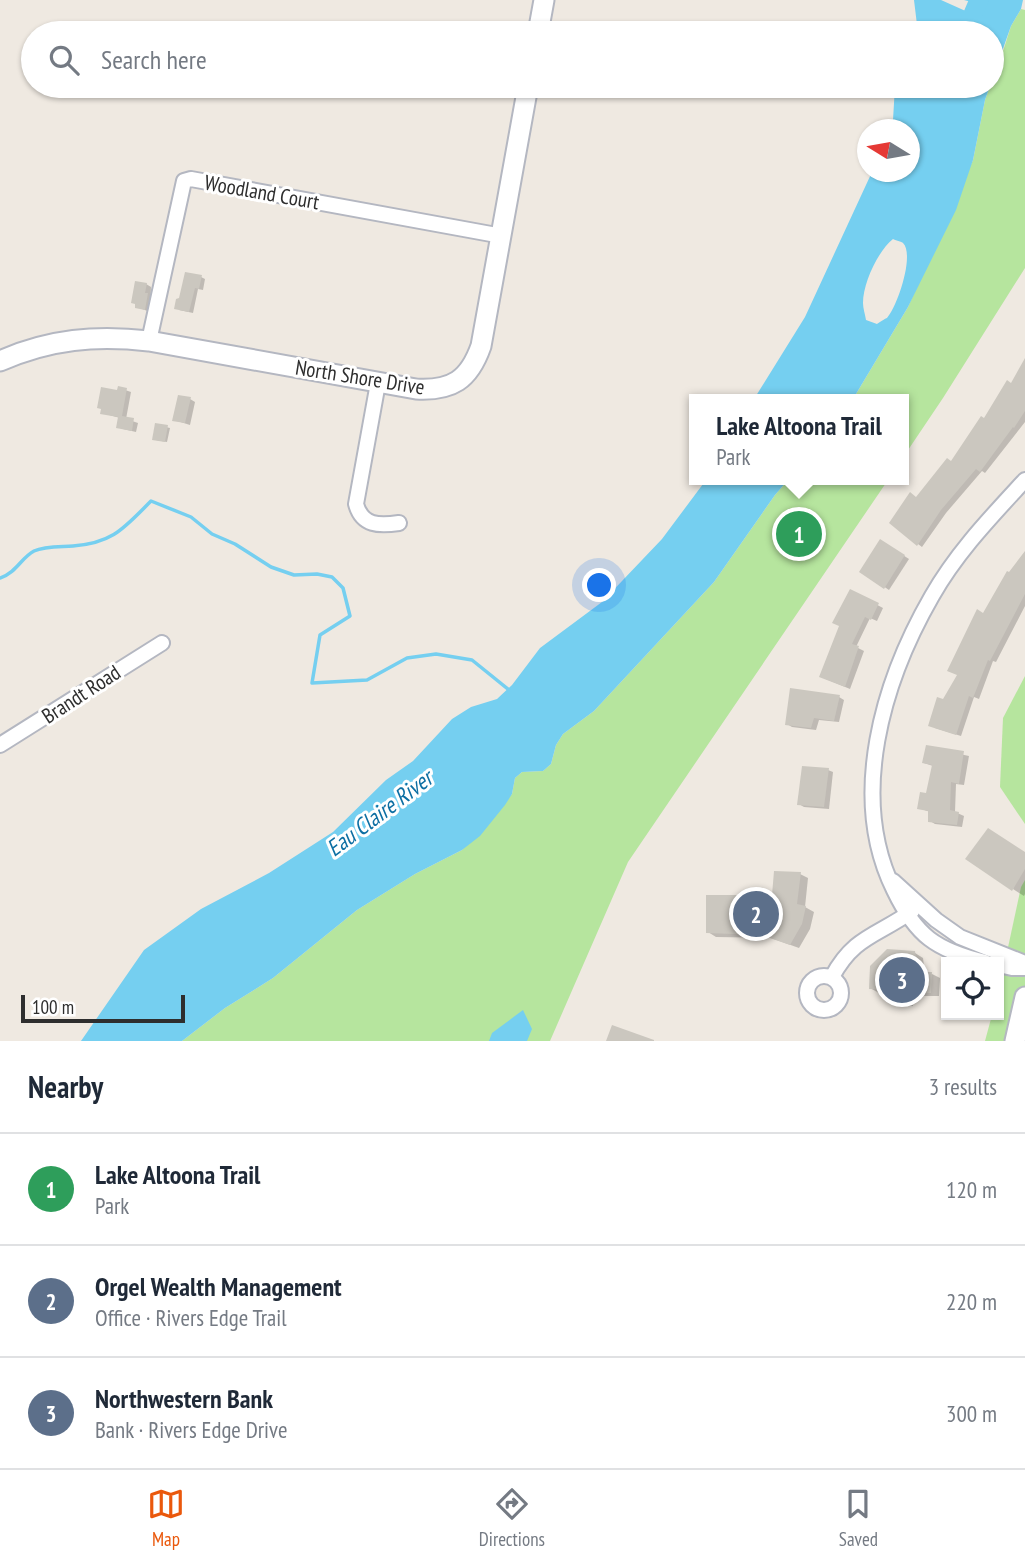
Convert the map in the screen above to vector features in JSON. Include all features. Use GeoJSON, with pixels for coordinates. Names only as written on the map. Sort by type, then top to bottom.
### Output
{"type":"FeatureCollection","features":[{"type":"Feature","properties":{"kind":"street"},"geometry":{"type":"LineString","coordinates":[[540,21],[544,0]]}},
{"type":"Feature","properties":{"kind":"street","name":"North Shore Drive"},"geometry":{"type":"LineString","coordinates":[[0,361],[35,347],[69,339],[108,337],[149,341],[378,383],[430,390],[450,386],[467,374],[481,346],[526,98]]}},
{"type":"Feature","properties":{"kind":"street","name":"Woodland Court"},"geometry":{"type":"LineString","coordinates":[[149,341],[184,181],[191,179],[502,236]]}},
{"type":"Feature","properties":{"kind":"street"},"geometry":{"type":"LineString","coordinates":[[378,383],[356,504],[359,513],[369,522],[383,525],[399,523]]}},
{"type":"Feature","properties":{"kind":"street"},"geometry":{"type":"LineString","coordinates":[[967,957],[936,944],[924,935],[906,915],[886,875],[875,837],[872,802],[881,726],[895,676],[917,623],[948,570],[981,527],[1025,480]]}},
{"type":"Feature","properties":{"kind":"street","name":"Brandt Road"},"geometry":{"type":"LineString","coordinates":[[0,745],[162,643]]}},
{"type":"Feature","properties":{"kind":"street"},"geometry":{"type":"LineString","coordinates":[[886,875],[918,906],[960,937],[1025,965]]}},
{"type":"Feature","properties":{"kind":"street"},"geometry":{"type":"LineString","coordinates":[[832,977],[840,962],[861,940],[918,906]]}},
{"type":"Feature","properties":{"kind":"street"},"geometry":{"type":"LineString","coordinates":[[1004,966],[1017,969],[1025,965]]}},
{"type":"Feature","properties":{"kind":"street"},"geometry":{"type":"LineString","coordinates":[[1015,1041],[1025,997]]}},
{"type":"Feature","properties":{"kind":"green space"},"geometry":{"type":"Polygon","coordinates":[[[1021,9],[1025,10],[1025,268],[909,449],[909,394],[856,394],[908,307],[973,160],[986,98],[1004,98],[1004,48],[1011,26],[1021,9]]]}},
{"type":"Feature","properties":{"kind":"green space"},"geometry":{"type":"Polygon","coordinates":[[[784,485],[885,485],[628,862],[550,1041],[182,1041],[225,1008],[273,978],[357,910],[415,874],[462,850],[512,794],[515,778],[522,772],[543,771],[551,764],[556,745],[563,734],[594,711],[714,582],[784,485]]]}},
{"type":"Feature","properties":{"kind":"green space"},"geometry":{"type":"Polygon","coordinates":[[[1025,676],[1025,824],[1000,787],[1003,718],[1025,676]]]}},
{"type":"Feature","properties":{"kind":"green space"},"geometry":{"type":"Polygon","coordinates":[[[1025,880],[1025,956],[1007,952],[1021,887],[1025,880]]]}},
{"type":"Feature","properties":{"kind":"green space"},"geometry":{"type":"Polygon","coordinates":[[[1004,969],[1025,973],[1025,1041],[985,1041],[991,1020],[1004,1020],[1004,969]]]}},
{"type":"Feature","properties":{"kind":"water"},"geometry":{"type":"Polygon","coordinates":[[[914,0],[941,0],[979,17],[983,5],[964,0],[1023,0],[1004,46],[1004,21],[917,21],[914,0]]]}},
{"type":"Feature","properties":{"kind":"water"},"geometry":{"type":"Polygon","coordinates":[[[894,98],[986,98],[973,160],[956,210],[908,307],[856,394],[757,394],[805,317],[867,182],[920,182],[920,119],[893,119],[894,98]],[[893,239],[877,259],[864,295],[866,320],[877,324],[891,312],[900,293],[906,269],[906,249],[903,243],[893,239]]]}},
{"type":"Feature","properties":{"kind":"water"},"geometry":{"type":"Polygon","coordinates":[[[702,485],[784,485],[714,582],[594,711],[563,734],[556,745],[551,764],[543,771],[522,772],[515,778],[512,794],[480,836],[462,850],[415,874],[357,910],[273,978],[225,1008],[182,1041],[81,1041],[144,950],[201,909],[269,873],[333,832],[386,780],[413,761],[452,719],[471,707],[497,699],[512,685],[540,648],[602,602],[662,539],[702,485]]]}},
{"type":"Feature","properties":{"kind":"water"},"geometry":{"type":"Polygon","coordinates":[[[523,1010],[532,1029],[527,1041],[489,1041],[492,1033],[523,1010]]]}},
{"type":"Feature","properties":{"kind":"building"},"geometry":{"type":"Polygon","coordinates":[[[185,272],[202,275],[199,289],[195,288],[189,312],[174,309],[185,272]]]}},
{"type":"Feature","properties":{"kind":"building"},"geometry":{"type":"Polygon","coordinates":[[[135,281],[147,283],[145,310],[135,308],[135,304],[131,303],[135,281]]]}},
{"type":"Feature","properties":{"kind":"building"},"geometry":{"type":"Polygon","coordinates":[[[1025,358],[1025,411],[980,472],[976,469],[941,510],[917,546],[889,523],[910,492],[916,497],[947,458],[951,461],[981,416],[984,418],[1007,380],[1011,383],[1025,358]]]}},
{"type":"Feature","properties":{"kind":"building"},"geometry":{"type":"Polygon","coordinates":[[[118,386],[127,388],[122,416],[134,418],[132,431],[116,428],[118,417],[100,414],[101,409],[97,408],[101,387],[117,390],[118,386]]]}},
{"type":"Feature","properties":{"kind":"building"},"geometry":{"type":"Polygon","coordinates":[[[178,395],[191,397],[185,423],[172,421],[178,395]]]}},
{"type":"Feature","properties":{"kind":"building"},"geometry":{"type":"Polygon","coordinates":[[[155,423],[168,425],[165,442],[152,440],[155,423]]]}},
{"type":"Feature","properties":{"kind":"building"},"geometry":{"type":"Polygon","coordinates":[[[880,539],[905,555],[884,589],[859,572],[880,539]]]}},
{"type":"Feature","properties":{"kind":"building"},"geometry":{"type":"Polygon","coordinates":[[[1025,551],[1025,594],[990,661],[988,660],[973,698],[969,696],[956,735],[928,726],[937,697],[943,699],[957,675],[947,671],[977,609],[983,613],[1007,571],[1009,572],[1025,551]]]}},
{"type":"Feature","properties":{"kind":"building"},"geometry":{"type":"Polygon","coordinates":[[[850,589],[879,603],[871,620],[865,617],[852,644],[859,646],[845,687],[819,677],[839,626],[832,623],[850,589]]]}},
{"type":"Feature","properties":{"kind":"building"},"geometry":{"type":"Polygon","coordinates":[[[790,688],[840,695],[834,721],[814,718],[811,728],[785,725],[790,688]]]}},
{"type":"Feature","properties":{"kind":"building"},"geometry":{"type":"Polygon","coordinates":[[[926,745],[964,751],[959,784],[951,782],[950,810],[959,812],[957,825],[928,822],[928,811],[917,809],[920,792],[926,793],[932,765],[922,763],[926,745]]]}},
{"type":"Feature","properties":{"kind":"building"},"geometry":{"type":"Polygon","coordinates":[[[802,766],[829,768],[824,807],[797,805],[802,766]]]}},
{"type":"Feature","properties":{"kind":"building"},"geometry":{"type":"Polygon","coordinates":[[[988,828],[1025,852],[1025,869],[1012,891],[965,859],[988,828]]]}},
{"type":"Feature","properties":{"kind":"building"},"geometry":{"type":"Polygon","coordinates":[[[774,871],[801,872],[797,904],[806,906],[802,924],[790,945],[761,935],[706,933],[706,895],[772,895],[774,871]]]}},
{"type":"Feature","properties":{"kind":"building"},"geometry":{"type":"Polygon","coordinates":[[[887,949],[915,951],[918,972],[932,972],[931,993],[905,993],[905,1003],[890,1002],[890,990],[869,989],[870,966],[887,949]]]}},
{"type":"Feature","properties":{"kind":"building"},"geometry":{"type":"Polygon","coordinates":[[[612,1025],[654,1040],[654,1041],[606,1041],[612,1025]]]}},
{"type":"Feature","properties":{"kind":"waterway","name":"Eau Claire River"},"geometry":{"type":"LineString","coordinates":[[970,21],[979,0]]}},
{"type":"Feature","properties":{"kind":"waterway"},"geometry":{"type":"LineString","coordinates":[[0,578],[11,572],[34,551],[48,547],[87,544],[108,538],[151,501],[191,517],[212,534],[235,544],[271,567],[294,575],[317,574],[332,577],[343,588],[350,616],[320,635],[312,683],[367,680],[407,658],[436,654],[472,660],[509,690]]}},
{"type":"Feature","properties":{"kind":"place","name":"Lake Altoona Trail"},"geometry":{"type":"Point","coordinates":[799,534]}},
{"type":"Feature","properties":{"kind":"place","name":"Orgel Wealth Management"},"geometry":{"type":"Point","coordinates":[756,914]}},
{"type":"Feature","properties":{"kind":"place","name":"Northwestern Bank"},"geometry":{"type":"Point","coordinates":[902,980]}}]}
